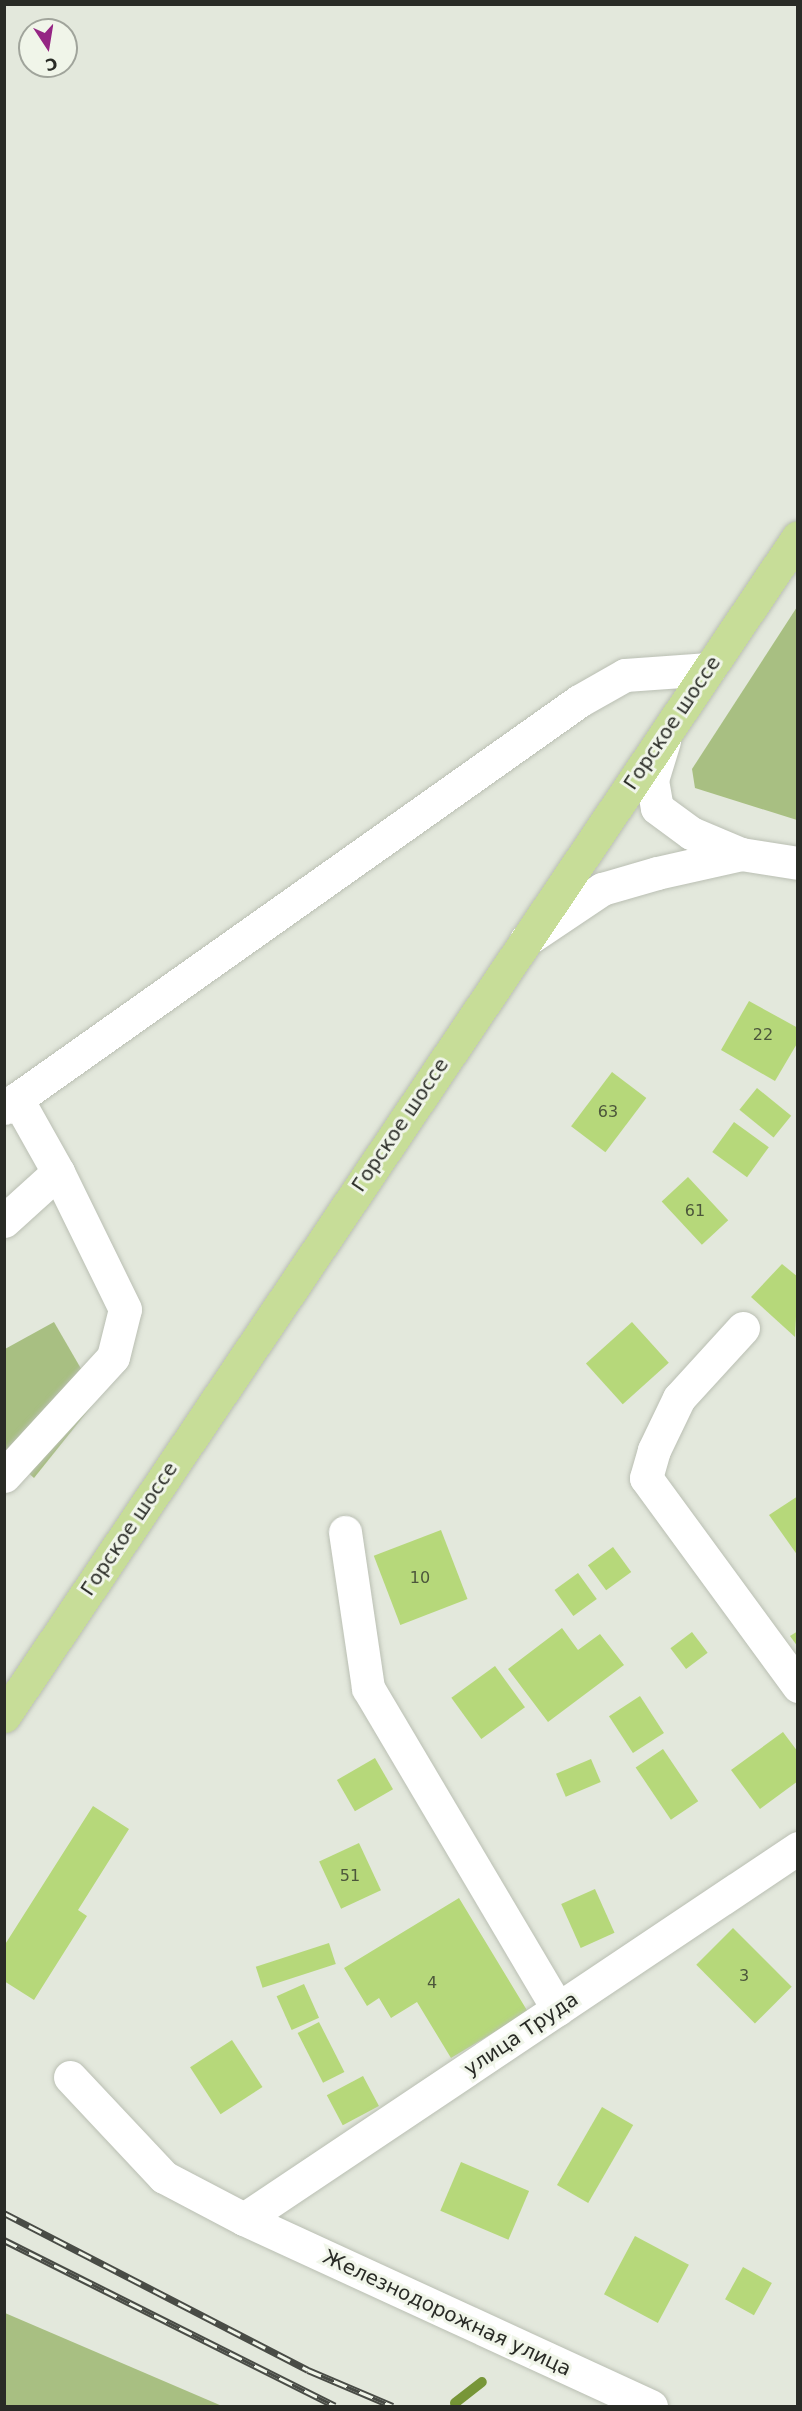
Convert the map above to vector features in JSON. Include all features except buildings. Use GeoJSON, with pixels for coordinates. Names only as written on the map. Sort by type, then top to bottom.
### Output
{"type":"FeatureCollection","features":[{"type":"Feature","properties":{"kind":"main road","name":"Горское шоссе"},"geometry":{"type":"LineString","coordinates":[[4,1716],[522,942],[798,537]]}},
{"type":"Feature","properties":{"kind":"street"},"geometry":{"type":"LineString","coordinates":[[4,1476],[113,1357],[125,1309],[58,1172],[11,1103],[579,701],[625,675],[709,669]]}},
{"type":"Feature","properties":{"kind":"street"},"geometry":{"type":"LineString","coordinates":[[667,730],[652,780],[657,808],[691,833],[741,854],[798,863]]}},
{"type":"Feature","properties":{"kind":"street"},"geometry":{"type":"LineString","coordinates":[[522,942],[602,889],[741,854]]}},
{"type":"Feature","properties":{"kind":"street"},"geometry":{"type":"LineString","coordinates":[[4,1221],[58,1172]]}},
{"type":"Feature","properties":{"kind":"street"},"geometry":{"type":"LineString","coordinates":[[743,1328],[679,1398],[654,1450],[646,1478],[798,1686]]}},
{"type":"Feature","properties":{"kind":"street"},"geometry":{"type":"LineString","coordinates":[[345,1532],[368,1688],[558,2009]]}},
{"type":"Feature","properties":{"kind":"street","name":"улица Труда"},"geometry":{"type":"LineString","coordinates":[[244,2219],[798,1848]]}},
{"type":"Feature","properties":{"kind":"street","name":"Железнодорожная улица"},"geometry":{"type":"LineString","coordinates":[[70,2077],[164,2177],[244,2219],[651,2406]]}},
{"type":"Feature","properties":{"kind":"green space"},"geometry":{"type":"Polygon","coordinates":[[[797,607],[797,820],[695,788],[692,769],[797,607]]]}},
{"type":"Feature","properties":{"kind":"green space"},"geometry":{"type":"Polygon","coordinates":[[[54,1322],[98,1398],[34,1478],[5,1452],[5,1349],[54,1322]]]}},
{"type":"Feature","properties":{"kind":"green space"},"geometry":{"type":"Polygon","coordinates":[[[5,2313],[222,2406],[5,2406],[5,2313]]]}},
{"type":"Feature","properties":{"kind":"waterway"},"geometry":{"type":"LineString","coordinates":[[455,2403],[482,2382]]}},
{"type":"Feature","properties":{"kind":"railway"},"geometry":{"type":"LineString","coordinates":[[4,2213],[308,2370],[393,2406]]}},
{"type":"Feature","properties":{"kind":"railway"},"geometry":{"type":"LineString","coordinates":[[4,2240],[335,2406]]}}]}
